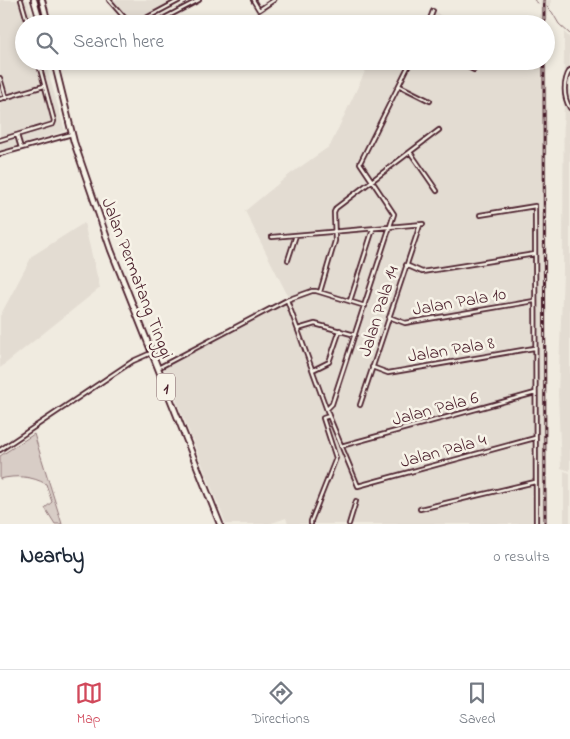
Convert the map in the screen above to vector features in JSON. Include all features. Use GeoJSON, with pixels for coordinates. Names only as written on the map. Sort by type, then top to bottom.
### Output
{"type":"FeatureCollection","features":[{"type":"Feature","properties":{"kind":"highway"},"geometry":{"type":"LineString","coordinates":[[34,0],[38,15]]}},
{"type":"Feature","properties":{"kind":"highway"},"geometry":{"type":"LineString","coordinates":[[42,1],[46,15]]}},
{"type":"Feature","properties":{"kind":"highway","name":"Jalan Permatang Tinggi"},"geometry":{"type":"LineString","coordinates":[[56,70],[72,134],[112,250],[219,522]]}},
{"type":"Feature","properties":{"kind":"street"},"geometry":{"type":"LineString","coordinates":[[21,0],[25,15]]}},
{"type":"Feature","properties":{"kind":"street"},"geometry":{"type":"LineString","coordinates":[[108,0],[122,15]]}},
{"type":"Feature","properties":{"kind":"street"},"geometry":{"type":"LineString","coordinates":[[152,15],[180,0]]}},
{"type":"Feature","properties":{"kind":"street"},"geometry":{"type":"LineString","coordinates":[[170,15],[199,0]]}},
{"type":"Feature","properties":{"kind":"street"},"geometry":{"type":"LineString","coordinates":[[252,0],[259,10],[274,0]]}},
{"type":"Feature","properties":{"kind":"street"},"geometry":{"type":"LineString","coordinates":[[0,140],[53,124],[54,121],[40,70]]}},
{"type":"Feature","properties":{"kind":"street"},"geometry":{"type":"LineString","coordinates":[[327,409],[332,404],[394,214],[360,163],[407,70]]}},
{"type":"Feature","properties":{"kind":"street"},"geometry":{"type":"LineString","coordinates":[[570,70],[565,79],[565,98],[570,108]]}},
{"type":"Feature","properties":{"kind":"street"},"geometry":{"type":"LineString","coordinates":[[0,78],[6,98]]}},
{"type":"Feature","properties":{"kind":"street"},"geometry":{"type":"LineString","coordinates":[[0,99],[44,86]]}},
{"type":"Feature","properties":{"kind":"street"},"geometry":{"type":"LineString","coordinates":[[399,86],[430,101]]}},
{"type":"Feature","properties":{"kind":"street"},"geometry":{"type":"LineString","coordinates":[[320,292],[335,241],[334,212],[336,208],[439,130]]}},
{"type":"Feature","properties":{"kind":"street"},"geometry":{"type":"LineString","coordinates":[[0,154],[72,134]]}},
{"type":"Feature","properties":{"kind":"street"},"geometry":{"type":"LineString","coordinates":[[17,135],[21,148]]}},
{"type":"Feature","properties":{"kind":"street"},"geometry":{"type":"LineString","coordinates":[[410,152],[437,192]]}},
{"type":"Feature","properties":{"kind":"street"},"geometry":{"type":"LineString","coordinates":[[480,215],[535,206],[536,524]]}},
{"type":"Feature","properties":{"kind":"street","name":"Jalan Pala 14"},"geometry":{"type":"LineString","coordinates":[[360,405],[421,224],[390,228]]}},
{"type":"Feature","properties":{"kind":"street"},"geometry":{"type":"LineString","coordinates":[[272,237],[390,228]]}},
{"type":"Feature","properties":{"kind":"street"},"geometry":{"type":"LineString","coordinates":[[350,302],[373,229]]}},
{"type":"Feature","properties":{"kind":"street"},"geometry":{"type":"LineString","coordinates":[[288,260],[296,235]]}},
{"type":"Feature","properties":{"kind":"street"},"geometry":{"type":"LineString","coordinates":[[406,266],[422,272],[535,254]]}},
{"type":"Feature","properties":{"kind":"street"},"geometry":{"type":"LineString","coordinates":[[158,368],[287,300],[314,290],[365,306]]}},
{"type":"Feature","properties":{"kind":"street"},"geometry":{"type":"LineString","coordinates":[[287,300],[329,416],[342,446]]}},
{"type":"Feature","properties":{"kind":"street","name":"Jalan Pala 10"},"geometry":{"type":"LineString","coordinates":[[389,317],[405,323],[534,301]]}},
{"type":"Feature","properties":{"kind":"street"},"geometry":{"type":"LineString","coordinates":[[298,329],[315,324],[355,335]]}},
{"type":"Feature","properties":{"kind":"street"},"geometry":{"type":"LineString","coordinates":[[313,370],[329,362],[340,330]]}},
{"type":"Feature","properties":{"kind":"street","name":"Jalan Pala 8"},"geometry":{"type":"LineString","coordinates":[[372,368],[388,372],[534,348]]}},
{"type":"Feature","properties":{"kind":"street"},"geometry":{"type":"LineString","coordinates":[[0,450],[133,361],[152,352]]}},
{"type":"Feature","properties":{"kind":"street","name":"Jalan Pala 6"},"geometry":{"type":"LineString","coordinates":[[342,446],[536,393]]}},
{"type":"Feature","properties":{"kind":"street"},"geometry":{"type":"LineString","coordinates":[[311,524],[336,455],[323,418],[329,416]]}},
{"type":"Feature","properties":{"kind":"street","name":"Jalan Pala 4"},"geometry":{"type":"LineString","coordinates":[[342,446],[358,486],[535,438]]}},
{"type":"Feature","properties":{"kind":"street"},"geometry":{"type":"LineString","coordinates":[[420,508],[535,482]]}},
{"type":"Feature","properties":{"kind":"street"},"geometry":{"type":"LineString","coordinates":[[349,524],[356,501]]}},
{"type":"Feature","properties":{"kind":"street"},"geometry":{"type":"LineString","coordinates":[[214,524],[219,522]]}},
{"type":"Feature","properties":{"kind":"shaded area"},"geometry":{"type":"Polygon","coordinates":[[[0,0],[28,0],[32,15],[15,15],[15,70],[48,70],[65,131],[0,151],[0,0]]]}},
{"type":"Feature","properties":{"kind":"shaded area"},"geometry":{"type":"Polygon","coordinates":[[[106,0],[186,0],[157,15],[118,15],[106,0]]]}},
{"type":"Feature","properties":{"kind":"shaded area"},"geometry":{"type":"Polygon","coordinates":[[[540,0],[551,0],[548,15],[540,15],[540,0]]]}},
{"type":"Feature","properties":{"kind":"shaded area"},"geometry":{"type":"Polygon","coordinates":[[[432,9],[440,15],[429,15],[432,9]]]}},
{"type":"Feature","properties":{"kind":"shaded area"},"geometry":{"type":"Polygon","coordinates":[[[564,32],[570,38],[570,471],[561,468],[558,393],[563,273],[564,32]]]}},
{"type":"Feature","properties":{"kind":"shaded area"},"geometry":{"type":"Polygon","coordinates":[[[366,70],[547,70],[547,524],[288,524],[286,518],[269,524],[226,524],[162,364],[288,296],[245,211],[289,175],[330,146],[366,70]]]}},
{"type":"Feature","properties":{"kind":"shaded area"},"geometry":{"type":"Polygon","coordinates":[[[84,223],[100,288],[0,368],[0,316],[32,256],[84,223]]]}},
{"type":"Feature","properties":{"kind":"shaded area"},"geometry":{"type":"Polygon","coordinates":[[[34,434],[62,524],[55,524],[45,508],[52,502],[46,484],[24,477],[0,479],[0,456],[34,434]]]}},
{"type":"Feature","properties":{"kind":"shaded area"},"geometry":{"type":"Polygon","coordinates":[[[564,471],[570,473],[570,524],[564,524],[564,471]]]}},
{"type":"Feature","properties":{"kind":"waterway"},"geometry":{"type":"LineString","coordinates":[[534,0],[538,3]]}},
{"type":"Feature","properties":{"kind":"waterway"},"geometry":{"type":"LineString","coordinates":[[547,7],[554,15]]}},
{"type":"Feature","properties":{"kind":"waterway"},"geometry":{"type":"LineString","coordinates":[[555,17],[559,24],[570,34]]}},
{"type":"Feature","properties":{"kind":"railway"},"geometry":{"type":"LineString","coordinates":[[544,0],[544,15]]}},
{"type":"Feature","properties":{"kind":"railway"},"geometry":{"type":"LineString","coordinates":[[544,70],[545,524]]}}]}
